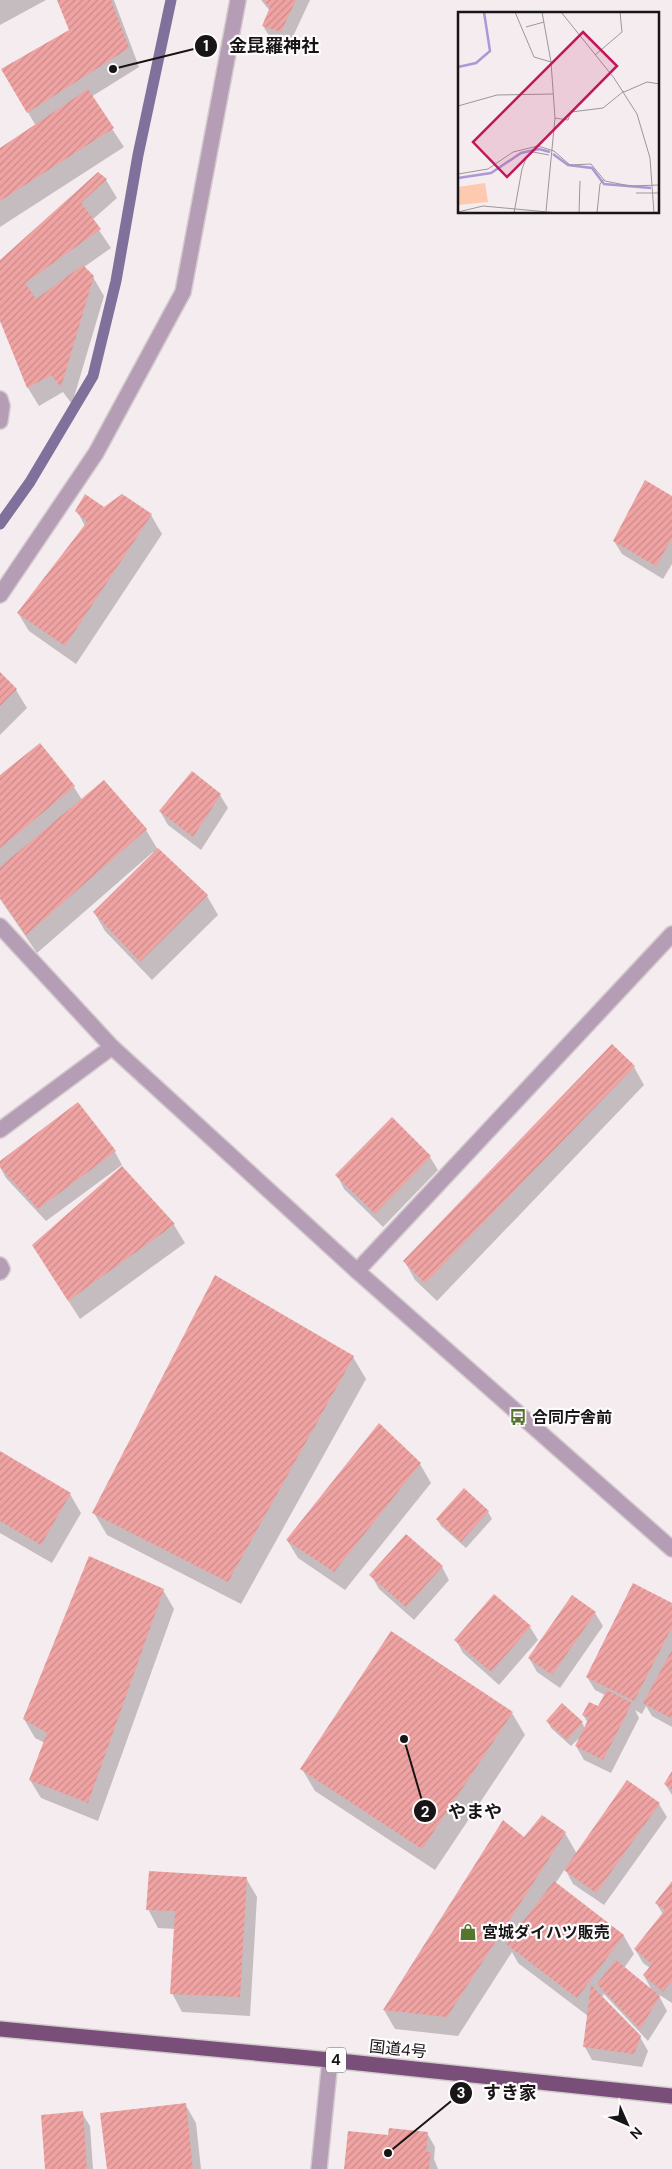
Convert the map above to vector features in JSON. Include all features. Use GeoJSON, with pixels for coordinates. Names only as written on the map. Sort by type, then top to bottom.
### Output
{"type":"FeatureCollection","features":[{"type":"Feature","properties":{"kind":"highway","name":"国道4号"},"geometry":{"type":"LineString","coordinates":[[0,2029],[330,2060],[672,2096]]}},
{"type":"Feature","properties":{"kind":"street"},"geometry":{"type":"LineString","coordinates":[[0,595],[96,453],[183,292],[238,0]]}},
{"type":"Feature","properties":{"kind":"street"},"geometry":{"type":"LineString","coordinates":[[0,399],[2,406],[0,421]]}},
{"type":"Feature","properties":{"kind":"street"},"geometry":{"type":"LineString","coordinates":[[0,926],[112,1047],[357,1271],[672,1549]]}},
{"type":"Feature","properties":{"kind":"street"},"geometry":{"type":"LineString","coordinates":[[357,1271],[672,934]]}},
{"type":"Feature","properties":{"kind":"street"},"geometry":{"type":"LineString","coordinates":[[0,1130],[112,1047]]}},
{"type":"Feature","properties":{"kind":"street"},"geometry":{"type":"LineString","coordinates":[[0,1265],[2,1269],[0,1272]]}},
{"type":"Feature","properties":{"kind":"street"},"geometry":{"type":"LineString","coordinates":[[319,2169],[330,2060]]}},
{"type":"Feature","properties":{"kind":"building"},"geometry":{"type":"Polygon","coordinates":[[[57,0],[111,0],[129,48],[27,113],[1,69],[69,30],[57,0]]]}},
{"type":"Feature","properties":{"kind":"building"},"geometry":{"type":"Polygon","coordinates":[[[263,0],[296,0],[281,32],[262,26],[270,7],[263,0]]]}},
{"type":"Feature","properties":{"kind":"building"},"geometry":{"type":"Polygon","coordinates":[[[88,89],[114,128],[0,201],[0,148],[88,89]]]}},
{"type":"Feature","properties":{"kind":"building"},"geometry":{"type":"Polygon","coordinates":[[[98,172],[107,179],[81,203],[101,229],[25,283],[36,299],[83,265],[94,276],[61,387],[51,375],[27,388],[0,321],[0,260],[98,172]]]}},
{"type":"Feature","properties":{"kind":"building"},"geometry":{"type":"Polygon","coordinates":[[[645,480],[672,496],[672,538],[656,566],[613,541],[645,480]]]}},
{"type":"Feature","properties":{"kind":"building"},"geometry":{"type":"Polygon","coordinates":[[[85,494],[104,507],[122,494],[152,514],[65,646],[17,613],[87,522],[75,511],[85,494]]]}},
{"type":"Feature","properties":{"kind":"building"},"geometry":{"type":"Polygon","coordinates":[[[0,672],[17,689],[0,706],[0,672]]]}},
{"type":"Feature","properties":{"kind":"building"},"geometry":{"type":"Polygon","coordinates":[[[40,743],[75,786],[0,848],[0,775],[40,743]]]}},
{"type":"Feature","properties":{"kind":"building"},"geometry":{"type":"Polygon","coordinates":[[[192,771],[221,794],[193,837],[159,811],[192,771]]]}},
{"type":"Feature","properties":{"kind":"building"},"geometry":{"type":"Polygon","coordinates":[[[104,780],[147,829],[26,935],[0,898],[0,867],[104,780]]]}},
{"type":"Feature","properties":{"kind":"building"},"geometry":{"type":"Polygon","coordinates":[[[158,848],[208,895],[140,962],[93,912],[158,848]]]}},
{"type":"Feature","properties":{"kind":"building"},"geometry":{"type":"Polygon","coordinates":[[[612,1044],[635,1066],[425,1283],[403,1261],[612,1044]]]}},
{"type":"Feature","properties":{"kind":"building"},"geometry":{"type":"Polygon","coordinates":[[[78,1102],[116,1151],[38,1209],[0,1167],[0,1161],[78,1102]]]}},
{"type":"Feature","properties":{"kind":"building"},"geometry":{"type":"Polygon","coordinates":[[[392,1117],[431,1156],[375,1214],[335,1175],[392,1117]]]}},
{"type":"Feature","properties":{"kind":"building"},"geometry":{"type":"Polygon","coordinates":[[[122,1166],[175,1224],[68,1301],[32,1245],[122,1166]]]}},
{"type":"Feature","properties":{"kind":"building"},"geometry":{"type":"Polygon","coordinates":[[[215,1275],[354,1356],[228,1582],[92,1513],[215,1275]]]}},
{"type":"Feature","properties":{"kind":"building"},"geometry":{"type":"Polygon","coordinates":[[[379,1423],[421,1463],[334,1572],[286,1540],[379,1423]]]}},
{"type":"Feature","properties":{"kind":"building"},"geometry":{"type":"Polygon","coordinates":[[[0,1451],[71,1493],[41,1545],[0,1521],[0,1451]]]}},
{"type":"Feature","properties":{"kind":"building"},"geometry":{"type":"Polygon","coordinates":[[[464,1488],[489,1511],[461,1542],[436,1519],[464,1488]]]}},
{"type":"Feature","properties":{"kind":"building"},"geometry":{"type":"Polygon","coordinates":[[[406,1534],[443,1566],[406,1607],[369,1575],[406,1534]]]}},
{"type":"Feature","properties":{"kind":"building"},"geometry":{"type":"Polygon","coordinates":[[[89,1556],[164,1589],[88,1803],[29,1780],[47,1733],[23,1719],[89,1556]]]}},
{"type":"Feature","properties":{"kind":"building"},"geometry":{"type":"Polygon","coordinates":[[[633,1583],[672,1603],[672,1627],[634,1701],[586,1677],[633,1583]]]}},
{"type":"Feature","properties":{"kind":"building"},"geometry":{"type":"Polygon","coordinates":[[[494,1594],[531,1626],[491,1672],[454,1640],[494,1594]]]}},
{"type":"Feature","properties":{"kind":"building"},"geometry":{"type":"Polygon","coordinates":[[[572,1595],[596,1612],[552,1675],[528,1658],[572,1595]]]}},
{"type":"Feature","properties":{"kind":"building"},"geometry":{"type":"Polygon","coordinates":[[[391,1631],[513,1712],[422,1849],[300,1769],[391,1631]]]}},
{"type":"Feature","properties":{"kind":"building"},"geometry":{"type":"Polygon","coordinates":[[[672,1650],[672,1719],[643,1703],[672,1650]]]}},
{"type":"Feature","properties":{"kind":"building"},"geometry":{"type":"Polygon","coordinates":[[[607,1690],[632,1703],[603,1760],[575,1746],[589,1718],[582,1715],[589,1702],[598,1706],[607,1690]]]}},
{"type":"Feature","properties":{"kind":"building"},"geometry":{"type":"Polygon","coordinates":[[[562,1703],[583,1722],[567,1740],[546,1721],[562,1703]]]}},
{"type":"Feature","properties":{"kind":"building"},"geometry":{"type":"Polygon","coordinates":[[[672,1771],[672,1789],[664,1784],[672,1771]]]}},
{"type":"Feature","properties":{"kind":"building"},"geometry":{"type":"Polygon","coordinates":[[[627,1780],[660,1803],[596,1893],[564,1870],[627,1780]]]}},
{"type":"Feature","properties":{"kind":"building"},"geometry":{"type":"Polygon","coordinates":[[[542,1815],[566,1832],[447,2017],[383,2010],[503,1820],[524,1837],[542,1815]]]}},
{"type":"Feature","properties":{"kind":"building"},"geometry":{"type":"Polygon","coordinates":[[[149,1871],[247,1877],[240,1997],[170,1994],[175,1911],[146,1910],[149,1871]]]}},
{"type":"Feature","properties":{"kind":"building"},"geometry":{"type":"Polygon","coordinates":[[[554,1881],[624,1935],[577,1998],[506,1944],[554,1881]]]}},
{"type":"Feature","properties":{"kind":"building"},"geometry":{"type":"Polygon","coordinates":[[[672,1881],[672,1981],[663,1992],[643,1975],[652,1964],[634,1949],[665,1910],[655,1903],[672,1881]]]}},
{"type":"Feature","properties":{"kind":"building"},"geometry":{"type":"Polygon","coordinates":[[[616,1960],[660,1996],[640,2029],[597,1984],[616,1960]]]}},
{"type":"Feature","properties":{"kind":"building"},"geometry":{"type":"Polygon","coordinates":[[[591,1985],[641,2036],[634,2054],[583,2047],[591,1985]]]}},
{"type":"Feature","properties":{"kind":"building"},"geometry":{"type":"Polygon","coordinates":[[[186,2103],[193,2169],[107,2169],[100,2113],[186,2103]]]}},
{"type":"Feature","properties":{"kind":"building"},"geometry":{"type":"Polygon","coordinates":[[[83,2111],[87,2169],[45,2169],[41,2115],[83,2111]]]}},
{"type":"Feature","properties":{"kind":"building"},"geometry":{"type":"Polygon","coordinates":[[[389,2128],[428,2132],[426,2152],[431,2152],[429,2169],[344,2169],[348,2131],[388,2135],[389,2128]]]}},
{"type":"Feature","properties":{"kind":"waterway"},"geometry":{"type":"LineString","coordinates":[[0,524],[30,482],[93,376],[116,281],[138,155],[171,0]]}},
{"type":"Feature","properties":{"kind":"place","name":"金昆羅神社"},"geometry":{"type":"Point","coordinates":[113,69]}},
{"type":"Feature","properties":{"kind":"place","name":"合同庁舎前"},"geometry":{"type":"Point","coordinates":[518,1417]}},
{"type":"Feature","properties":{"kind":"place","name":"やまや"},"geometry":{"type":"Point","coordinates":[404,1739]}},
{"type":"Feature","properties":{"kind":"place","name":"宮城ダイハツ販売"},"geometry":{"type":"Point","coordinates":[468,1932]}},
{"type":"Feature","properties":{"kind":"place","name":"すき家"},"geometry":{"type":"Point","coordinates":[388,2153]}}]}
